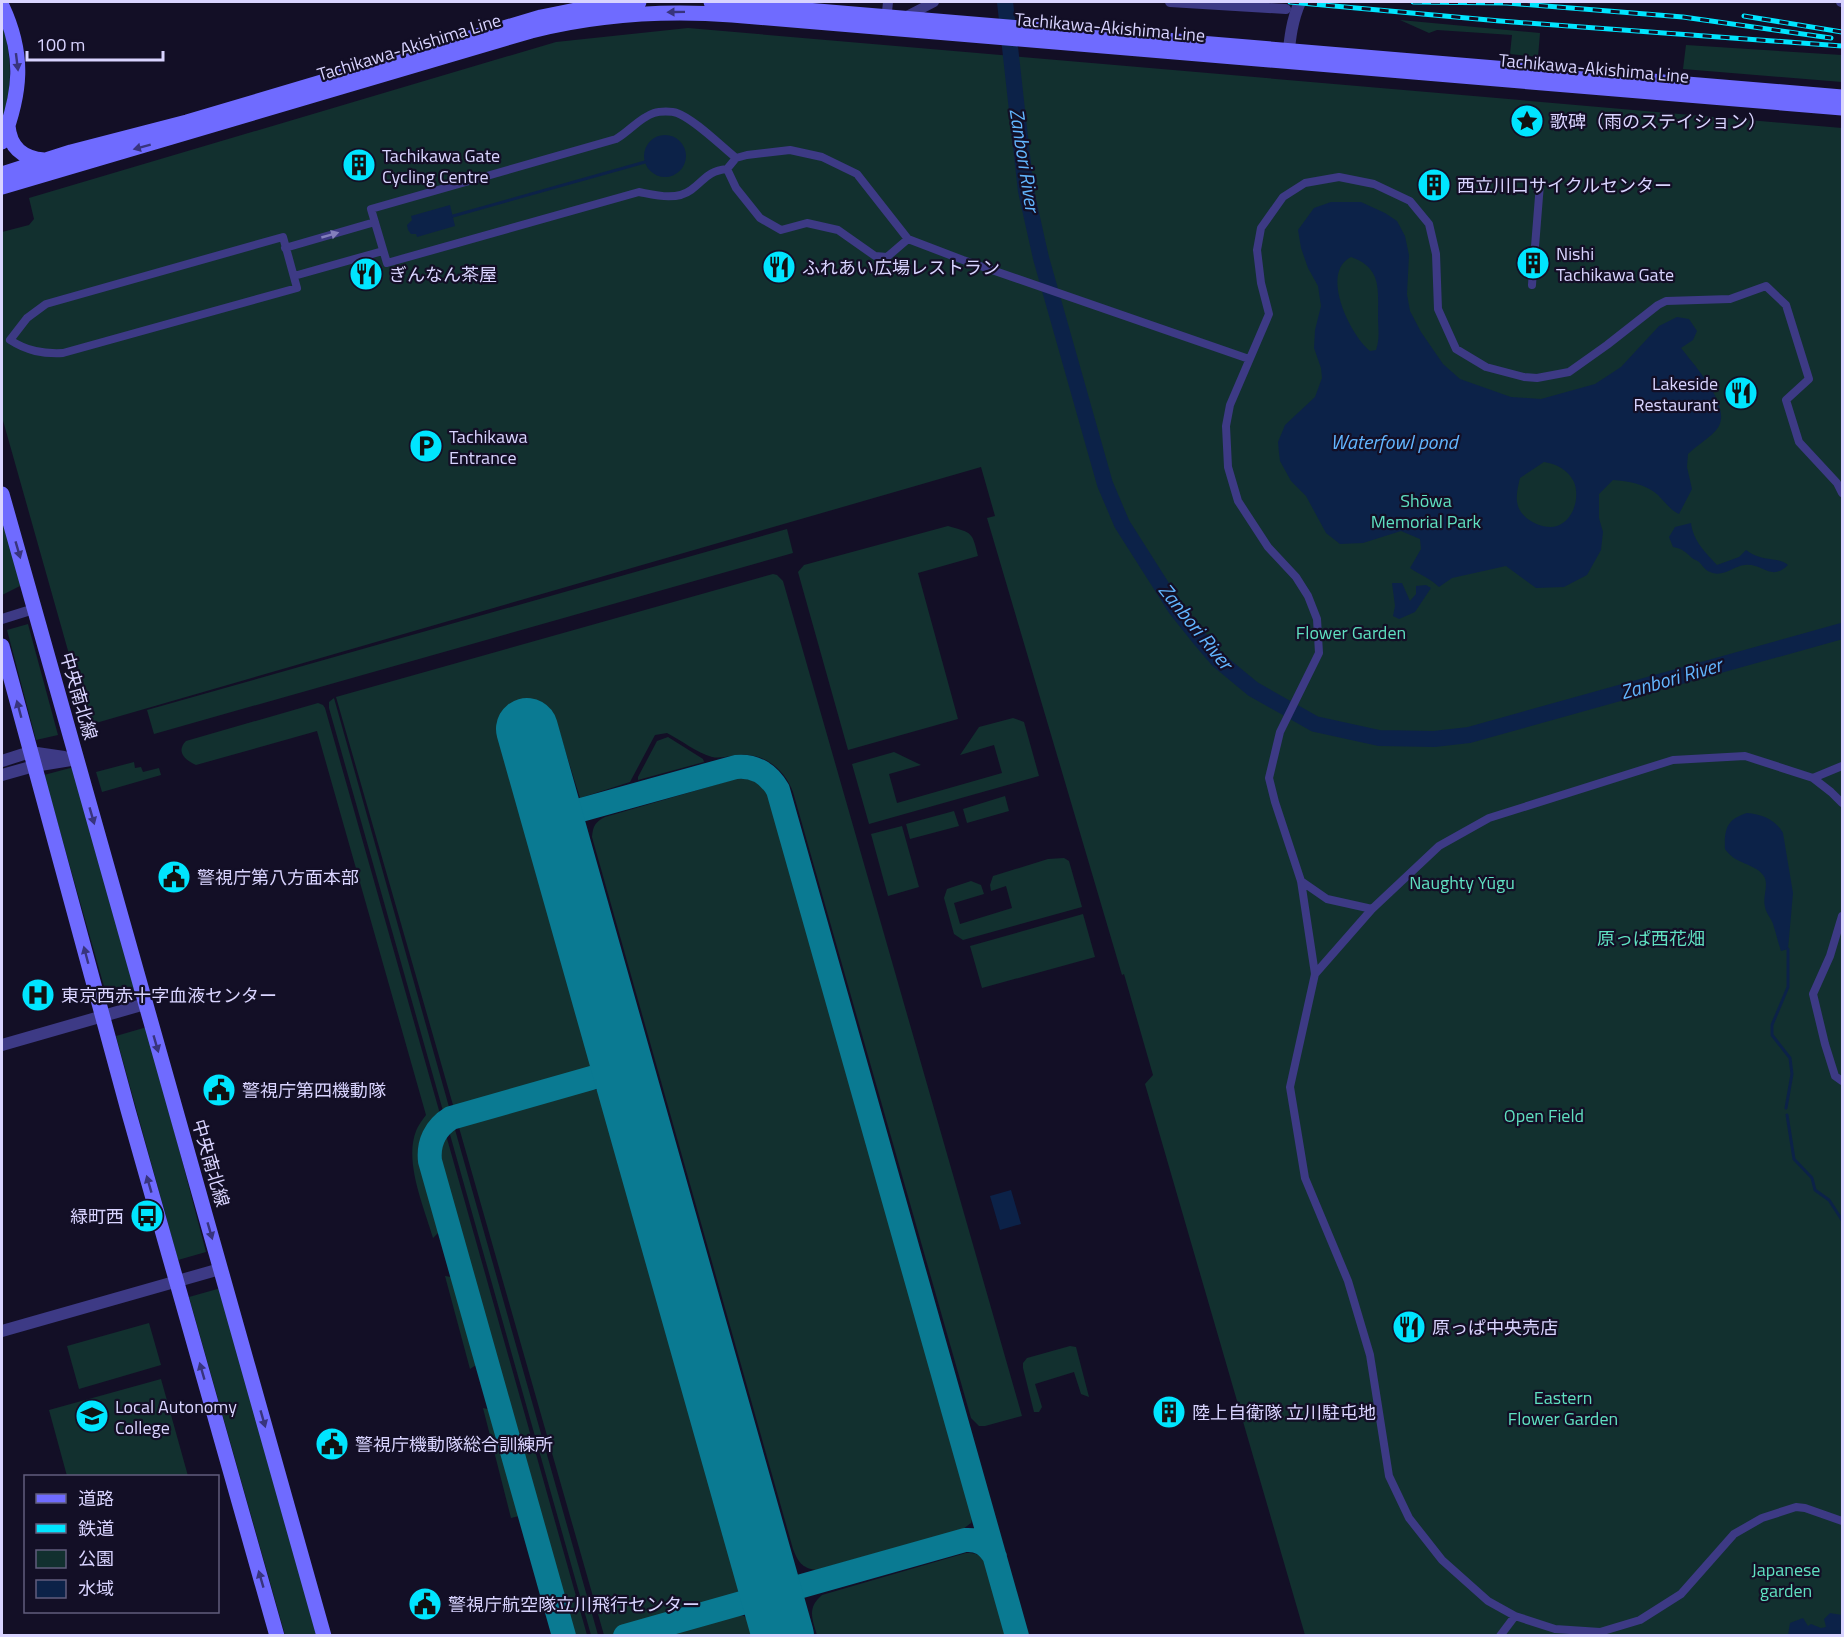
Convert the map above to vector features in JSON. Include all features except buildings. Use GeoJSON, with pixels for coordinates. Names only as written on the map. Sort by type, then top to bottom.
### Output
{"type":"FeatureCollection","features":[{"type":"Feature","properties":{"kind":"main road","name":"Tachikawa-Akishima Line"},"geometry":{"type":"LineString","coordinates":[[2,174],[44,160],[187,122],[541,17],[601,5],[639,2]]}},
{"type":"Feature","properties":{"kind":"main road","name":"Tachikawa-Akishima Line"},"geometry":{"type":"LineString","coordinates":[[711,2],[886,15],[985,30]]}},
{"type":"Feature","properties":{"kind":"main road"},"geometry":{"type":"LineString","coordinates":[[2,6],[13,39],[18,72],[16,96],[2,142]]}},
{"type":"Feature","properties":{"kind":"main road","name":"Tachikawa-Akishima Line"},"geometry":{"type":"LineString","coordinates":[[2,188],[508,38],[569,22],[630,14],[691,12],[886,15],[985,30],[1842,108]]}},
{"type":"Feature","properties":{"kind":"main road","name":"Tachikawa-Akishima Line"},"geometry":{"type":"LineString","coordinates":[[1288,56],[1842,97]]}},
{"type":"Feature","properties":{"kind":"main road"},"geometry":{"type":"LineString","coordinates":[[8,126],[11,140],[18,151],[28,158],[44,160]]}},
{"type":"Feature","properties":{"kind":"main road","name":"中央南北線"},"geometry":{"type":"LineString","coordinates":[[2,494],[324,1635]]}},
{"type":"Feature","properties":{"kind":"main road"},"geometry":{"type":"LineString","coordinates":[[2,646],[102,1016],[277,1635]]}},
{"type":"Feature","properties":{"kind":"street"},"geometry":{"type":"LineString","coordinates":[[905,17],[934,2]]}},
{"type":"Feature","properties":{"kind":"street"},"geometry":{"type":"LineString","coordinates":[[1170,2],[1286,9]]}},
{"type":"Feature","properties":{"kind":"street"},"geometry":{"type":"LineString","coordinates":[[1288,56],[1295,12],[1300,2]]}},
{"type":"Feature","properties":{"kind":"street"},"geometry":{"type":"LineString","coordinates":[[736,158],[681,115],[675,112],[655,112],[637,122],[616,139],[371,209],[387,264],[639,192],[656,196],[674,196],[689,192],[713,171],[727,169],[736,158],[790,150],[822,157],[857,174],[908,239],[1144,324],[1249,358]]}},
{"type":"Feature","properties":{"kind":"street"},"geometry":{"type":"LineString","coordinates":[[727,169],[736,188],[760,218],[781,230],[807,223],[838,230],[875,256],[887,257],[908,239]]}},
{"type":"Feature","properties":{"kind":"street"},"geometry":{"type":"LineString","coordinates":[[1842,493],[1837,483],[1800,442],[1786,400],[1809,379],[1786,305],[1766,286],[1730,299],[1666,301],[1658,304],[1569,372],[1537,378],[1486,367],[1456,349],[1438,309],[1436,254],[1429,224],[1410,201],[1374,184],[1339,177],[1305,183],[1283,197],[1261,228],[1257,250],[1261,283],[1269,314],[1230,405],[1226,426],[1228,467],[1238,501],[1268,547],[1296,577],[1308,596],[1317,619],[1319,653],[1280,732],[1269,778],[1301,881],[1315,974],[1290,1087],[1305,1178],[1348,1281],[1370,1354],[1389,1476],[1409,1518],[1442,1560],[1458,1576],[1488,1601],[1515,1616],[1555,1629],[1600,1632],[1640,1620],[1681,1594],[1705,1564],[1734,1534],[1762,1518],[1796,1507],[1842,1521]]}},
{"type":"Feature","properties":{"kind":"street"},"geometry":{"type":"LineString","coordinates":[[1534,258],[1540,183]]}},
{"type":"Feature","properties":{"kind":"street"},"geometry":{"type":"LineString","coordinates":[[285,248],[375,222]]}},
{"type":"Feature","properties":{"kind":"street"},"geometry":{"type":"LineString","coordinates":[[283,237],[285,248],[297,288],[63,353],[37,352],[5,341],[27,318],[46,304],[283,237]]}},
{"type":"Feature","properties":{"kind":"street"},"geometry":{"type":"LineString","coordinates":[[294,276],[383,250]]}},
{"type":"Feature","properties":{"kind":"street"},"geometry":{"type":"LineString","coordinates":[[1532,285],[1533,269]]}},
{"type":"Feature","properties":{"kind":"street"},"geometry":{"type":"LineString","coordinates":[[2,619],[34,609]]}},
{"type":"Feature","properties":{"kind":"street"},"geometry":{"type":"LineString","coordinates":[[1315,974],[1372,909],[1439,846],[1489,818],[1673,760],[1745,756],[1813,778],[1832,792],[1842,803]]}},
{"type":"Feature","properties":{"kind":"street"},"geometry":{"type":"LineString","coordinates":[[2,775],[32,759]]}},
{"type":"Feature","properties":{"kind":"street"},"geometry":{"type":"LineString","coordinates":[[2,761],[77,759]]}},
{"type":"Feature","properties":{"kind":"street"},"geometry":{"type":"LineString","coordinates":[[1813,778],[1842,766]]}},
{"type":"Feature","properties":{"kind":"street"},"geometry":{"type":"LineString","coordinates":[[1301,881],[1327,899],[1372,909]]}},
{"type":"Feature","properties":{"kind":"street"},"geometry":{"type":"LineString","coordinates":[[1842,916],[1830,956],[1814,994],[1835,1076],[1842,1081]]}},
{"type":"Feature","properties":{"kind":"street"},"geometry":{"type":"LineString","coordinates":[[2,1045],[145,1004]]}},
{"type":"Feature","properties":{"kind":"street"},"geometry":{"type":"LineString","coordinates":[[2,1331],[220,1269]]}},
{"type":"Feature","properties":{"kind":"street"},"geometry":{"type":"LineString","coordinates":[[1500,1635],[1515,1616]]}},
{"type":"Feature","properties":{"kind":"green space"},"geometry":{"type":"Polygon","coordinates":[[[2,19],[10,81],[2,119],[2,19]]]}},
{"type":"Feature","properties":{"kind":"green space"},"geometry":{"type":"Polygon","coordinates":[[[1400,20],[1540,33],[1538,57],[1510,54],[1512,35],[1437,30],[1429,33],[1400,20]]]}},
{"type":"Feature","properties":{"kind":"green space","name":"Shōwa Memorial Park"},"geometry":{"type":"Polygon","coordinates":[[[688,28],[1842,128],[1842,1635],[1305,1635],[1145,1084],[1153,1075],[987,518],[995,516],[981,467],[89,725],[2,417],[2,232],[29,225],[34,219],[29,198],[556,42],[688,28]]]}},
{"type":"Feature","properties":{"kind":"green space"},"geometry":{"type":"Polygon","coordinates":[[[1686,45],[1842,55],[1842,82],[1683,69],[1686,45]]]}},
{"type":"Feature","properties":{"kind":"green space"},"geometry":{"type":"Polygon","coordinates":[[[2,512],[22,585],[2,595],[2,512]]]}},
{"type":"Feature","properties":{"kind":"green space"},"geometry":{"type":"Polygon","coordinates":[[[948,526],[970,534],[978,556],[918,573],[958,719],[848,750],[798,572],[804,565],[948,526]]]}},
{"type":"Feature","properties":{"kind":"green space"},"geometry":{"type":"Polygon","coordinates":[[[787,529],[793,553],[154,734],[147,710],[787,529]]]}},
{"type":"Feature","properties":{"kind":"green space"},"geometry":{"type":"Polygon","coordinates":[[[773,574],[783,581],[1022,1416],[985,1426],[979,1426],[971,1418],[793,792],[785,777],[766,760],[749,755],[712,757],[667,733],[655,735],[630,782],[580,798],[556,721],[499,736],[590,1068],[583,1075],[455,1112],[336,697],[773,574]]]}},
{"type":"Feature","properties":{"kind":"green space"},"geometry":{"type":"Polygon","coordinates":[[[28,624],[58,735],[36,740],[7,630],[28,624]]]}},
{"type":"Feature","properties":{"kind":"green space"},"geometry":{"type":"Polygon","coordinates":[[[334,698],[451,1114],[445,1118],[329,708],[329,702],[334,698]]]}},
{"type":"Feature","properties":{"kind":"green space"},"geometry":{"type":"Polygon","coordinates":[[[318,703],[325,708],[442,1121],[433,1131],[426,1156],[431,1184],[443,1224],[441,1230],[433,1238],[417,1184],[412,1156],[416,1131],[426,1115],[317,731],[196,765],[188,761],[182,752],[186,741],[318,703]]]}},
{"type":"Feature","properties":{"kind":"green space"},"geometry":{"type":"Polygon","coordinates":[[[1013,718],[1024,722],[1039,776],[869,824],[852,764],[894,752],[921,765],[889,774],[897,803],[1002,773],[994,745],[960,755],[979,727],[1013,718]]]}},
{"type":"Feature","properties":{"kind":"green space"},"geometry":{"type":"Polygon","coordinates":[[[668,737],[703,759],[704,762],[638,780],[657,741],[668,737]]]}},
{"type":"Feature","properties":{"kind":"green space"},"geometry":{"type":"Polygon","coordinates":[[[134,762],[135,768],[141,767],[143,772],[159,768],[161,775],[102,792],[96,772],[134,762]]]}},
{"type":"Feature","properties":{"kind":"green space"},"geometry":{"type":"Polygon","coordinates":[[[74,767],[135,990],[107,997],[44,775],[74,767]]]}},
{"type":"Feature","properties":{"kind":"green space"},"geometry":{"type":"Polygon","coordinates":[[[739,778],[759,784],[771,800],[973,1515],[971,1523],[963,1529],[816,1570],[801,1564],[793,1549],[592,837],[595,825],[605,817],[739,778]]]}},
{"type":"Feature","properties":{"kind":"green space"},"geometry":{"type":"Polygon","coordinates":[[[1005,796],[1009,811],[967,823],[963,809],[1005,796]]]}},
{"type":"Feature","properties":{"kind":"green space"},"geometry":{"type":"Polygon","coordinates":[[[954,811],[959,826],[910,839],[906,824],[954,811]]]}},
{"type":"Feature","properties":{"kind":"green space"},"geometry":{"type":"Polygon","coordinates":[[[902,826],[919,887],[888,896],[871,834],[902,826]]]}},
{"type":"Feature","properties":{"kind":"green space"},"geometry":{"type":"Polygon","coordinates":[[[1064,858],[1069,861],[1082,907],[963,940],[954,934],[944,898],[947,889],[971,881],[981,885],[984,894],[954,903],[960,924],[1012,908],[1006,886],[991,891],[993,876],[1048,859],[1064,858]]]}},
{"type":"Feature","properties":{"kind":"green space"},"geometry":{"type":"Polygon","coordinates":[[[1083,914],[1095,957],[982,988],[970,946],[1083,914]]]}},
{"type":"Feature","properties":{"kind":"green space"},"geometry":{"type":"Polygon","coordinates":[[[147,1027],[206,1252],[178,1260],[116,1036],[147,1027]]]}},
{"type":"Feature","properties":{"kind":"green space"},"geometry":{"type":"Polygon","coordinates":[[[585,1087],[597,1090],[601,1098],[740,1586],[740,1593],[730,1601],[610,1636],[604,1635],[458,1124],[585,1087]]]}},
{"type":"Feature","properties":{"kind":"green space"},"geometry":{"type":"Polygon","coordinates":[[[454,1126],[598,1635],[591,1635],[449,1131],[454,1126]]]}},
{"type":"Feature","properties":{"kind":"green space"},"geometry":{"type":"Polygon","coordinates":[[[446,1135],[587,1635],[572,1634],[441,1171],[439,1152],[446,1135]]]}},
{"type":"Feature","properties":{"kind":"green space"},"geometry":{"type":"Polygon","coordinates":[[[445,1276],[459,1283],[480,1358],[470,1369],[445,1276]]]}},
{"type":"Feature","properties":{"kind":"green space"},"geometry":{"type":"Polygon","coordinates":[[[221,1288],[319,1635],[285,1635],[189,1297],[221,1288]]]}},
{"type":"Feature","properties":{"kind":"green space"},"geometry":{"type":"Polygon","coordinates":[[[149,1323],[161,1365],[79,1389],[67,1346],[149,1323]]]}},
{"type":"Feature","properties":{"kind":"green space"},"geometry":{"type":"Polygon","coordinates":[[[1070,1346],[1076,1347],[1089,1397],[1081,1394],[1074,1372],[1035,1384],[1042,1407],[1039,1412],[1034,1412],[1023,1363],[1027,1358],[1070,1346]]]}},
{"type":"Feature","properties":{"kind":"green space"},"geometry":{"type":"Polygon","coordinates":[[[161,1379],[188,1475],[67,1475],[49,1410],[161,1379]]]}},
{"type":"Feature","properties":{"kind":"green space"},"geometry":{"type":"Polygon","coordinates":[[[483,1408],[496,1411],[523,1515],[511,1518],[483,1408]]]}},
{"type":"Feature","properties":{"kind":"green space"},"geometry":{"type":"Polygon","coordinates":[[[966,1553],[979,1555],[987,1565],[1007,1635],[817,1635],[812,1614],[814,1604],[822,1595],[966,1553]]]}},
{"type":"Feature","properties":{"kind":"green space"},"geometry":{"type":"Polygon","coordinates":[[[730,1615],[744,1616],[750,1622],[754,1635],[660,1635],[730,1615]]]}},
{"type":"Feature","properties":{"kind":"water"},"geometry":{"type":"Polygon","coordinates":[[[665,135],[680,141],[686,156],[680,171],[665,177],[650,171],[644,156],[650,141],[665,135]]]}},
{"type":"Feature","properties":{"kind":"water","name":"Waterfowl pond"},"geometry":{"type":"Polygon","coordinates":[[[1331,202],[1361,202],[1397,221],[1405,236],[1409,255],[1407,294],[1410,311],[1421,332],[1443,364],[1460,379],[1511,397],[1541,399],[1595,384],[1621,367],[1659,326],[1677,317],[1689,319],[1697,331],[1693,340],[1681,348],[1703,376],[1717,399],[1721,420],[1717,429],[1688,454],[1687,467],[1692,489],[1679,514],[1648,488],[1631,482],[1613,480],[1599,494],[1599,518],[1603,532],[1601,550],[1587,575],[1564,587],[1536,588],[1506,566],[1452,578],[1439,587],[1410,568],[1421,549],[1420,539],[1401,531],[1363,543],[1340,544],[1326,533],[1306,496],[1291,481],[1280,461],[1278,442],[1285,425],[1315,397],[1322,378],[1314,348],[1315,330],[1321,306],[1318,286],[1308,268],[1298,230],[1314,208],[1331,202]],[[1351,257],[1342,265],[1338,276],[1341,304],[1347,319],[1362,343],[1370,351],[1376,350],[1378,289],[1376,281],[1368,267],[1351,257]],[[1544,462],[1520,478],[1517,503],[1520,511],[1529,520],[1552,527],[1568,519],[1576,501],[1576,488],[1572,478],[1565,471],[1558,466],[1544,462]]]}},
{"type":"Feature","properties":{"kind":"water"},"geometry":{"type":"Polygon","coordinates":[[[450,205],[455,226],[417,237],[408,230],[407,225],[412,220],[411,216],[450,205]]]}},
{"type":"Feature","properties":{"kind":"water"},"geometry":{"type":"Polygon","coordinates":[[[1691,523],[1697,541],[1717,565],[1739,557],[1746,550],[1758,557],[1784,562],[1788,565],[1777,572],[1745,565],[1719,574],[1710,572],[1683,551],[1673,547],[1669,537],[1675,527],[1691,523]]]}},
{"type":"Feature","properties":{"kind":"water"},"geometry":{"type":"Polygon","coordinates":[[[1392,583],[1402,583],[1410,601],[1416,594],[1416,586],[1426,585],[1431,588],[1415,612],[1399,619],[1393,616],[1395,606],[1392,583]]]}},
{"type":"Feature","properties":{"kind":"water"},"geometry":{"type":"Polygon","coordinates":[[[1747,813],[1768,818],[1783,833],[1793,893],[1788,949],[1781,951],[1765,907],[1766,886],[1763,875],[1755,868],[1734,858],[1725,849],[1728,826],[1735,818],[1747,813]]]}},
{"type":"Feature","properties":{"kind":"water"},"geometry":{"type":"Polygon","coordinates":[[[1011,1190],[1021,1224],[1000,1230],[990,1196],[1011,1190]]]}},
{"type":"Feature","properties":{"kind":"water"},"geometry":{"type":"Polygon","coordinates":[[[1830,1613],[1842,1615],[1842,1635],[1788,1635],[1790,1623],[1803,1618],[1808,1626],[1811,1624],[1821,1628],[1826,1627],[1824,1619],[1830,1613]]]}},
{"type":"Feature","properties":{"kind":"waterway","name":"Zanbori River"},"geometry":{"type":"LineString","coordinates":[[1005,2],[1026,191],[1041,258],[1105,484],[1122,524],[1176,609],[1218,660],[1253,689],[1315,724],[1379,738],[1434,739],[1469,735],[1842,631]]}},
{"type":"Feature","properties":{"kind":"waterway"},"geometry":{"type":"LineString","coordinates":[[453,216],[645,162]]}},
{"type":"Feature","properties":{"kind":"waterway"},"geometry":{"type":"LineString","coordinates":[[1786,1108],[1792,1074],[1790,1058],[1772,1035],[1772,1025],[1788,987],[1788,949]]}},
{"type":"Feature","properties":{"kind":"waterway"},"geometry":{"type":"LineString","coordinates":[[1787,1115],[1794,1159],[1812,1178],[1815,1190],[1829,1200],[1842,1220]]}},
{"type":"Feature","properties":{"kind":"taxiway"},"geometry":{"type":"LineString","coordinates":[[552,818],[736,767],[761,772],[778,790],[1017,1636]]}},
{"type":"Feature","properties":{"kind":"taxiway"},"geometry":{"type":"LineString","coordinates":[[564,1636],[430,1161],[430,1148],[437,1131],[451,1118],[623,1069]]}},
{"type":"Feature","properties":{"kind":"taxiway"},"geometry":{"type":"LineString","coordinates":[[625,1636],[965,1540],[983,1544],[995,1557]]}},
{"type":"Feature","properties":{"kind":"runway"},"geometry":{"type":"LineString","coordinates":[[527,729],[783,1636]]}},
{"type":"Feature","properties":{"kind":"railway"},"geometry":{"type":"LineString","coordinates":[[1290,2],[1500,21],[1842,46]]}},
{"type":"Feature","properties":{"kind":"railway"},"geometry":{"type":"LineString","coordinates":[[1413,2],[1507,3],[1683,17],[1831,38]]}},
{"type":"Feature","properties":{"kind":"railway"},"geometry":{"type":"LineString","coordinates":[[1744,16],[1842,32]]}},
{"type":"Feature","properties":{"kind":"place","name":"歌碑（雨のステイション）"},"geometry":{"type":"Point","coordinates":[1527,121]}},
{"type":"Feature","properties":{"kind":"place","name":"Tachikawa Gate Cycling Centre"},"geometry":{"type":"Point","coordinates":[359,165]}},
{"type":"Feature","properties":{"kind":"place","name":"西立川口サイクルセンター"},"geometry":{"type":"Point","coordinates":[1434,185]}},
{"type":"Feature","properties":{"kind":"place","name":"Nishi Tachikawa Gate"},"geometry":{"type":"Point","coordinates":[1533,263]}},
{"type":"Feature","properties":{"kind":"place","name":"ふれあい広場レストラン"},"geometry":{"type":"Point","coordinates":[779,267]}},
{"type":"Feature","properties":{"kind":"place","name":"ぎんなん茶屋"},"geometry":{"type":"Point","coordinates":[366,274]}},
{"type":"Feature","properties":{"kind":"place","name":"Lakeside Restaurant"},"geometry":{"type":"Point","coordinates":[1741,393]}},
{"type":"Feature","properties":{"kind":"place","name":"Tachikawa Entrance"},"geometry":{"type":"Point","coordinates":[426,446]}},
{"type":"Feature","properties":{"kind":"place","name":"警視庁第八方面本部"},"geometry":{"type":"Point","coordinates":[174,877]}},
{"type":"Feature","properties":{"kind":"place","name":"東京西赤十字血液センター"},"geometry":{"type":"Point","coordinates":[38,995]}},
{"type":"Feature","properties":{"kind":"place","name":"警視庁第四機動隊"},"geometry":{"type":"Point","coordinates":[219,1090]}},
{"type":"Feature","properties":{"kind":"place","name":"緑町西"},"geometry":{"type":"Point","coordinates":[147,1216]}},
{"type":"Feature","properties":{"kind":"place","name":"原っぱ中央売店"},"geometry":{"type":"Point","coordinates":[1409,1327]}},
{"type":"Feature","properties":{"kind":"place","name":"陸上自衛隊 立川駐屯地"},"geometry":{"type":"Point","coordinates":[1169,1412]}},
{"type":"Feature","properties":{"kind":"place","name":"Local Autonomy College"},"geometry":{"type":"Point","coordinates":[92,1416]}},
{"type":"Feature","properties":{"kind":"place","name":"警視庁機動隊総合訓練所"},"geometry":{"type":"Point","coordinates":[332,1444]}},
{"type":"Feature","properties":{"kind":"place","name":"警視庁航空隊立川飛行センター"},"geometry":{"type":"Point","coordinates":[425,1604]}},
{"type":"Feature","properties":{"kind":"park label","name":"Flower Garden"},"geometry":{"type":"Point","coordinates":[1351,632]}},
{"type":"Feature","properties":{"kind":"park label","name":"Naughty Yūgu"},"geometry":{"type":"Point","coordinates":[1462,882]}},
{"type":"Feature","properties":{"kind":"park label","name":"原っぱ西花畑"},"geometry":{"type":"Point","coordinates":[1651,938]}},
{"type":"Feature","properties":{"kind":"park label","name":"Open Field"},"geometry":{"type":"Point","coordinates":[1544,1115]}},
{"type":"Feature","properties":{"kind":"park label","name":"Eastern Flower Garden"},"geometry":{"type":"Point","coordinates":[1563,1407]}},
{"type":"Feature","properties":{"kind":"park label","name":"Japanese garden"},"geometry":{"type":"Point","coordinates":[1786,1579]}}]}
